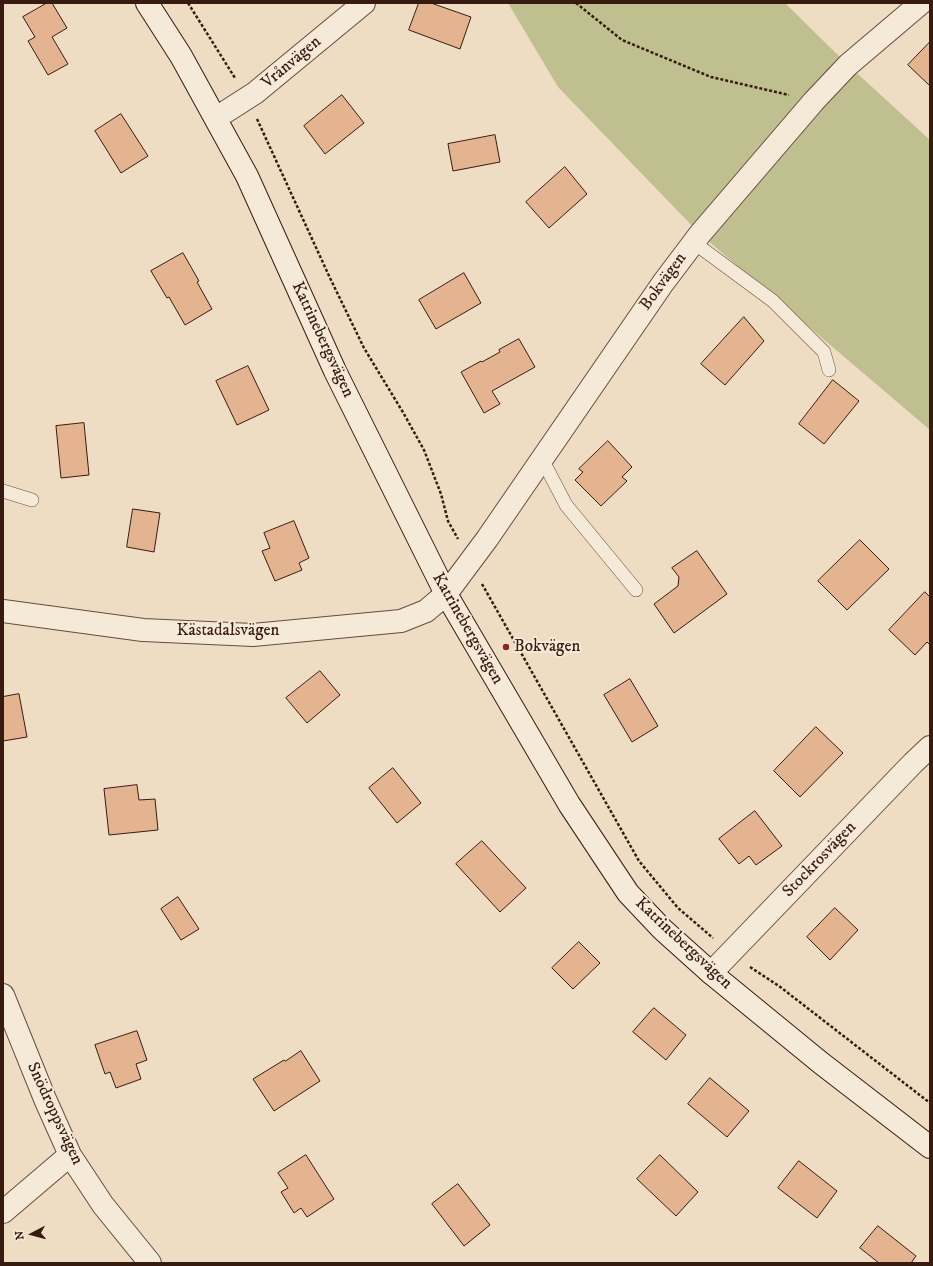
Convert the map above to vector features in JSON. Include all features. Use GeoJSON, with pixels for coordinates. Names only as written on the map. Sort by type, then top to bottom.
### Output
{"type":"FeatureCollection","features":[{"type":"Feature","properties":{"kind":"street","name":"Katrinebergsvägen"},"geometry":{"type":"LineString","coordinates":[[147,3],[181,56],[247,176],[335,370],[446,594],[569,804],[628,893],[662,929],[711,973],[821,1063],[930,1148]]}},
{"type":"Feature","properties":{"kind":"street","name":"Vrånvägen"},"geometry":{"type":"LineString","coordinates":[[216,118],[255,93],[364,3]]}},
{"type":"Feature","properties":{"kind":"street","name":"Bokvägen"},"geometry":{"type":"LineString","coordinates":[[446,594],[469,561],[487,539],[663,283],[693,242],[814,101],[848,65],[921,3]]}},
{"type":"Feature","properties":{"kind":"street","name":"Kästadalsvägen"},"geometry":{"type":"LineString","coordinates":[[3,610],[143,630],[252,635],[401,621],[426,611],[446,594]]}},
{"type":"Feature","properties":{"kind":"street","name":"Stockrosvägen"},"geometry":{"type":"LineString","coordinates":[[711,973],[930,748]]}},
{"type":"Feature","properties":{"kind":"street","name":"Snödroppsvägen"},"geometry":{"type":"LineString","coordinates":[[3,994],[45,1099],[70,1155],[103,1205],[150,1263]]}},
{"type":"Feature","properties":{"kind":"street"},"geometry":{"type":"LineString","coordinates":[[3,1212],[70,1155]]}},
{"type":"Feature","properties":{"kind":"lane"},"geometry":{"type":"LineString","coordinates":[[693,242],[773,301],[824,352],[829,370]]}},
{"type":"Feature","properties":{"kind":"lane"},"geometry":{"type":"LineString","coordinates":[[542,459],[566,505],[636,590]]}},
{"type":"Feature","properties":{"kind":"lane"},"geometry":{"type":"LineString","coordinates":[[3,491],[32,500]]}},
{"type":"Feature","properties":{"kind":"path"},"geometry":{"type":"LineString","coordinates":[[188,3],[247,98],[364,348],[424,450],[441,494],[448,521],[469,561],[639,860],[678,908],[730,953],[779,986],[930,1103]]}},
{"type":"Feature","properties":{"kind":"path"},"geometry":{"type":"LineString","coordinates":[[576,3],[622,40],[704,74],[718,79],[814,101]]}},
{"type":"Feature","properties":{"kind":"shaded area"},"geometry":{"type":"Polygon","coordinates":[[[508,3],[785,3],[848,65],[930,140],[930,430],[700,234],[558,87],[508,3]]]}},
{"type":"Feature","properties":{"kind":"building"},"geometry":{"type":"Polygon","coordinates":[[[47,3],[52,3],[67,28],[52,37],[68,64],[48,75],[28,41],[35,37],[23,17],[47,3]]]}},
{"type":"Feature","properties":{"kind":"building"},"geometry":{"type":"Polygon","coordinates":[[[419,3],[431,3],[471,17],[460,49],[409,30],[419,3]]]}},
{"type":"Feature","properties":{"kind":"building"},"geometry":{"type":"Polygon","coordinates":[[[930,42],[930,86],[908,65],[930,42]]]}},
{"type":"Feature","properties":{"kind":"building"},"geometry":{"type":"Polygon","coordinates":[[[342,95],[364,123],[325,154],[304,126],[342,95]]]}},
{"type":"Feature","properties":{"kind":"building"},"geometry":{"type":"Polygon","coordinates":[[[121,114],[148,156],[121,173],[95,131],[121,114]]]}},
{"type":"Feature","properties":{"kind":"building"},"geometry":{"type":"Polygon","coordinates":[[[495,135],[500,162],[453,171],[448,144],[495,135]]]}},
{"type":"Feature","properties":{"kind":"building"},"geometry":{"type":"Polygon","coordinates":[[[565,167],[587,194],[549,228],[526,202],[565,167]]]}},
{"type":"Feature","properties":{"kind":"building"},"geometry":{"type":"Polygon","coordinates":[[[183,253],[199,281],[197,282],[212,309],[185,325],[169,297],[167,298],[151,271],[183,253]]]}},
{"type":"Feature","properties":{"kind":"building"},"geometry":{"type":"Polygon","coordinates":[[[464,273],[481,303],[436,329],[419,300],[464,273]]]}},
{"type":"Feature","properties":{"kind":"building"},"geometry":{"type":"Polygon","coordinates":[[[744,317],[764,341],[725,385],[701,364],[744,317]]]}},
{"type":"Feature","properties":{"kind":"building"},"geometry":{"type":"Polygon","coordinates":[[[519,339],[535,367],[492,391],[500,404],[484,413],[461,372],[500,352],[499,350],[519,339]]]}},
{"type":"Feature","properties":{"kind":"building"},"geometry":{"type":"Polygon","coordinates":[[[248,366],[269,410],[237,425],[216,381],[248,366]]]}},
{"type":"Feature","properties":{"kind":"building"},"geometry":{"type":"Polygon","coordinates":[[[833,380],[859,401],[824,444],[799,424],[833,380]]]}},
{"type":"Feature","properties":{"kind":"building"},"geometry":{"type":"Polygon","coordinates":[[[84,423],[89,475],[61,478],[56,426],[84,423]]]}},
{"type":"Feature","properties":{"kind":"building"},"geometry":{"type":"Polygon","coordinates":[[[608,441],[632,467],[622,477],[627,481],[601,506],[575,480],[583,472],[579,469],[608,441]]]}},
{"type":"Feature","properties":{"kind":"building"},"geometry":{"type":"Polygon","coordinates":[[[133,509],[160,513],[154,552],[127,547],[133,509]]]}},
{"type":"Feature","properties":{"kind":"building"},"geometry":{"type":"Polygon","coordinates":[[[294,521],[309,558],[299,563],[302,570],[275,581],[262,551],[270,548],[264,533],[294,521]]]}},
{"type":"Feature","properties":{"kind":"building"},"geometry":{"type":"Polygon","coordinates":[[[860,540],[889,569],[847,610],[818,581],[860,540]]]}},
{"type":"Feature","properties":{"kind":"building"},"geometry":{"type":"Polygon","coordinates":[[[697,551],[727,594],[674,633],[654,604],[678,586],[679,577],[672,568],[697,551]]]}},
{"type":"Feature","properties":{"kind":"building"},"geometry":{"type":"Polygon","coordinates":[[[925,592],[930,597],[930,645],[927,642],[915,655],[889,630],[925,592]]]}},
{"type":"Feature","properties":{"kind":"building"},"geometry":{"type":"Polygon","coordinates":[[[320,671],[340,695],[307,723],[286,698],[320,671]]]}},
{"type":"Feature","properties":{"kind":"building"},"geometry":{"type":"Polygon","coordinates":[[[630,679],[658,726],[632,742],[604,695],[630,679]]]}},
{"type":"Feature","properties":{"kind":"building"},"geometry":{"type":"Polygon","coordinates":[[[19,694],[27,737],[3,741],[3,697],[19,694]]]}},
{"type":"Feature","properties":{"kind":"building"},"geometry":{"type":"Polygon","coordinates":[[[816,727],[843,753],[800,797],[774,771],[816,727]]]}},
{"type":"Feature","properties":{"kind":"building"},"geometry":{"type":"Polygon","coordinates":[[[393,768],[421,803],[397,823],[369,788],[393,768]]]}},
{"type":"Feature","properties":{"kind":"building"},"geometry":{"type":"Polygon","coordinates":[[[137,785],[139,800],[155,799],[158,830],[109,835],[104,789],[137,785]]]}},
{"type":"Feature","properties":{"kind":"building"},"geometry":{"type":"Polygon","coordinates":[[[755,811],[782,846],[756,865],[749,856],[739,864],[719,839],[755,811]]]}},
{"type":"Feature","properties":{"kind":"building"},"geometry":{"type":"Polygon","coordinates":[[[482,841],[526,888],[500,912],[456,864],[482,841]]]}},
{"type":"Feature","properties":{"kind":"building"},"geometry":{"type":"Polygon","coordinates":[[[178,897],[199,929],[181,940],[161,909],[178,897]]]}},
{"type":"Feature","properties":{"kind":"building"},"geometry":{"type":"Polygon","coordinates":[[[835,908],[858,930],[830,960],[807,937],[835,908]]]}},
{"type":"Feature","properties":{"kind":"building"},"geometry":{"type":"Polygon","coordinates":[[[579,942],[600,963],[573,989],[552,968],[579,942]]]}},
{"type":"Feature","properties":{"kind":"building"},"geometry":{"type":"Polygon","coordinates":[[[654,1008],[686,1035],[666,1060],[633,1032],[654,1008]]]}},
{"type":"Feature","properties":{"kind":"building"},"geometry":{"type":"Polygon","coordinates":[[[137,1031],[147,1060],[136,1064],[141,1079],[116,1088],[110,1072],[105,1074],[95,1045],[137,1031]]]}},
{"type":"Feature","properties":{"kind":"building"},"geometry":{"type":"Polygon","coordinates":[[[301,1051],[320,1081],[274,1111],[253,1079],[301,1051]]]}},
{"type":"Feature","properties":{"kind":"building"},"geometry":{"type":"Polygon","coordinates":[[[710,1078],[749,1111],[727,1137],[688,1104],[710,1078]]]}},
{"type":"Feature","properties":{"kind":"building"},"geometry":{"type":"Polygon","coordinates":[[[306,1155],[334,1199],[307,1217],[301,1208],[294,1213],[281,1192],[288,1188],[278,1173],[306,1155]]]}},
{"type":"Feature","properties":{"kind":"building"},"geometry":{"type":"Polygon","coordinates":[[[660,1155],[698,1192],[676,1216],[637,1179],[660,1155]]]}},
{"type":"Feature","properties":{"kind":"building"},"geometry":{"type":"Polygon","coordinates":[[[799,1161],[837,1191],[817,1218],[778,1188],[799,1161]]]}},
{"type":"Feature","properties":{"kind":"building"},"geometry":{"type":"Polygon","coordinates":[[[458,1184],[490,1225],[464,1246],[432,1204],[458,1184]]]}},
{"type":"Feature","properties":{"kind":"building"},"geometry":{"type":"Polygon","coordinates":[[[878,1226],[916,1256],[911,1263],[879,1263],[860,1248],[878,1226]]]}},
{"type":"Feature","properties":{"kind":"place","name":"Bokvägen"},"geometry":{"type":"Point","coordinates":[506,647]}}]}
